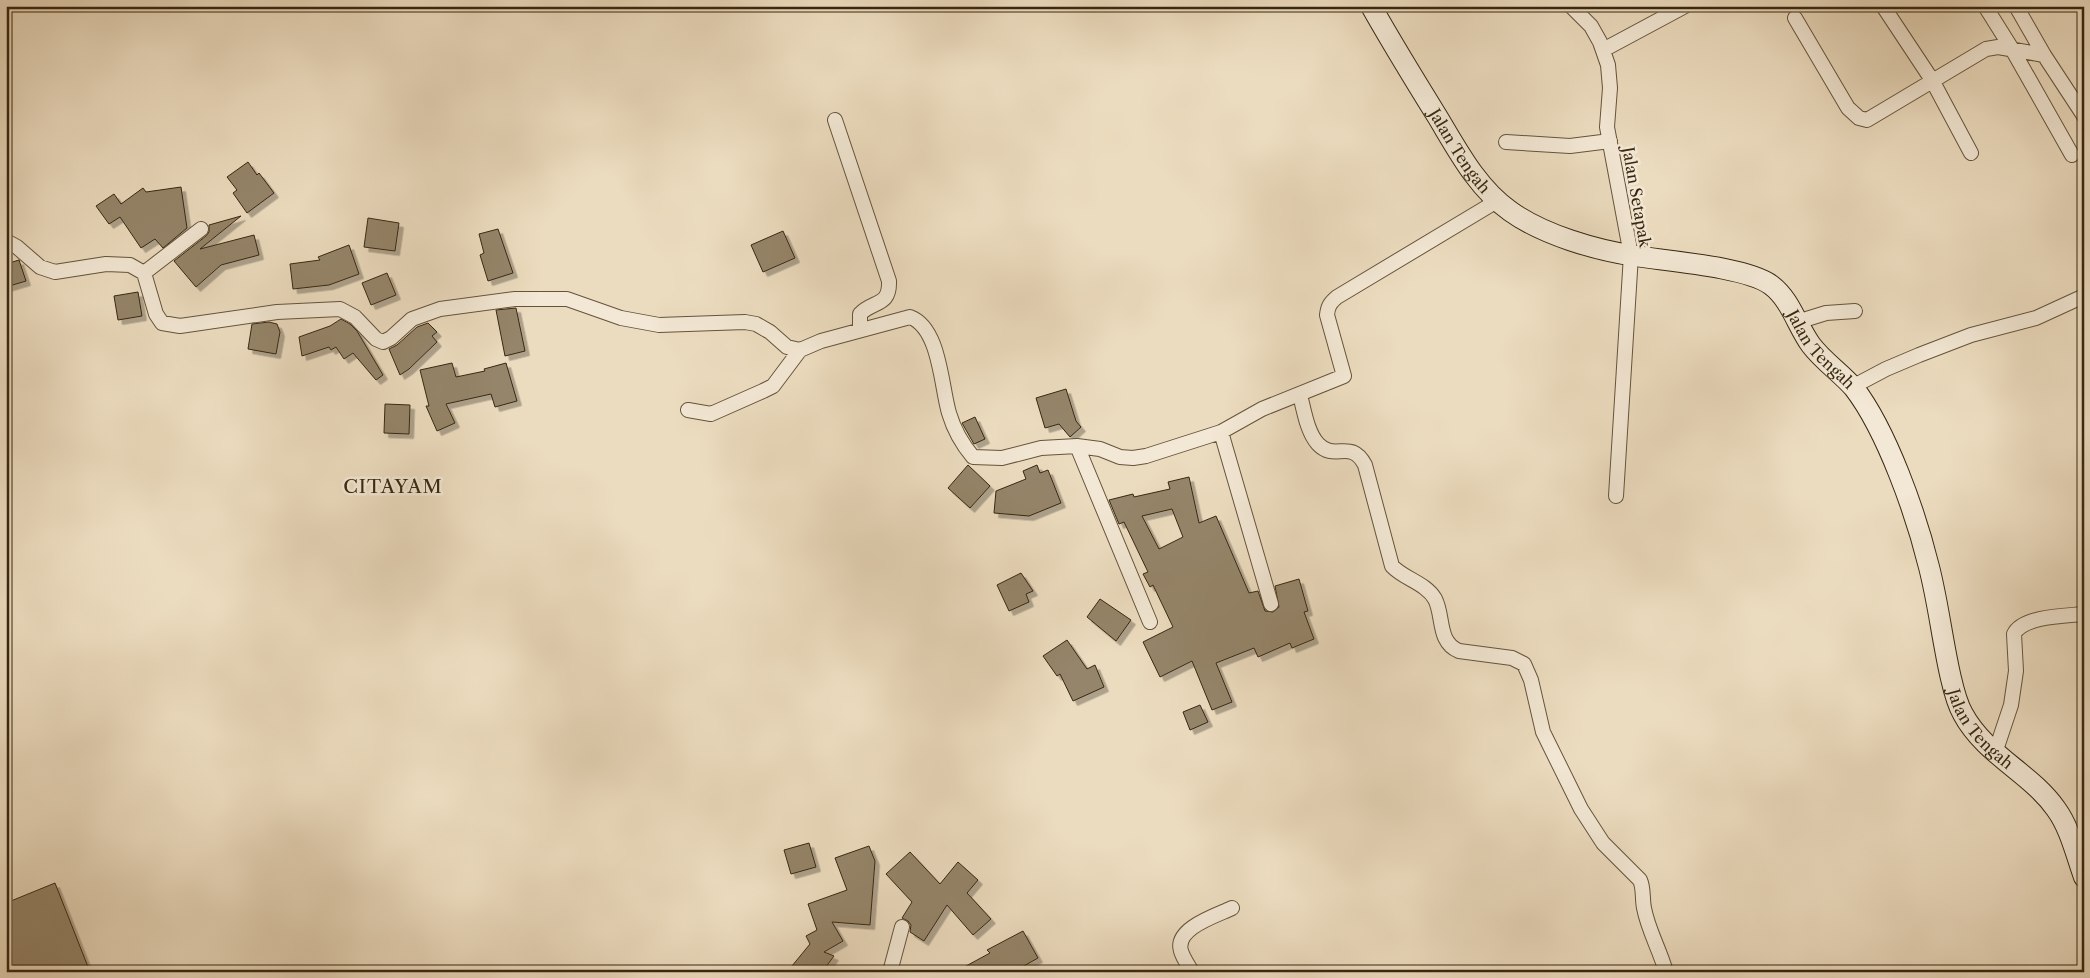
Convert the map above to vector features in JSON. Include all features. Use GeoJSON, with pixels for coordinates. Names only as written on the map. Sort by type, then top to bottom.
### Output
{"type":"FeatureCollection","features":[{"type":"Feature","properties":{"kind":"main road","name":"Jalan Tengah"},"geometry":{"type":"LineString","coordinates":[[1371,6],[1466,162],[1497,201],[1525,221],[1544,230],[1587,245],[1631,256],[1717,269],[1758,278],[1771,285],[1783,298],[1809,342],[1820,357],[1852,387],[1883,438],[1897,472],[1929,566],[1955,693],[1962,713],[1995,753],[2031,783],[2058,811],[2084,877]]}},
{"type":"Feature","properties":{"kind":"street","name":"Jalan Setapak"},"geometry":{"type":"LineString","coordinates":[[1571,6],[1582,14],[1591,26],[1608,65],[1610,88],[1607,128],[1631,256],[1616,496]]}},
{"type":"Feature","properties":{"kind":"street"},"geometry":{"type":"LineString","coordinates":[[1603,50],[1685,6]]}},
{"type":"Feature","properties":{"kind":"street"},"geometry":{"type":"LineString","coordinates":[[1883,6],[1932,80],[1972,153]]}},
{"type":"Feature","properties":{"kind":"street"},"geometry":{"type":"LineString","coordinates":[[1985,6],[2012,49],[2072,156]]}},
{"type":"Feature","properties":{"kind":"street"},"geometry":{"type":"LineString","coordinates":[[2016,6],[2044,55],[2084,116]]}},
{"type":"Feature","properties":{"kind":"street"},"geometry":{"type":"LineString","coordinates":[[1795,18],[1848,108],[1859,118],[1866,120],[1986,49],[1998,47],[2044,55]]}},
{"type":"Feature","properties":{"kind":"street"},"geometry":{"type":"LineString","coordinates":[[835,120],[889,281],[889,292],[884,300],[860,314],[860,329]]}},
{"type":"Feature","properties":{"kind":"street"},"geometry":{"type":"LineString","coordinates":[[1506,142],[1570,146],[1610,141]]}},
{"type":"Feature","properties":{"kind":"street"},"geometry":{"type":"LineString","coordinates":[[688,410],[711,414],[773,386],[800,350],[820,341],[910,317],[918,320],[923,325],[932,343],[949,414],[961,444],[973,457],[1002,458],[1041,448],[1089,446],[1120,457],[1133,458],[1171,449],[1220,432],[1262,409],[1344,376],[1326,315],[1331,302],[1497,201]]}},
{"type":"Feature","properties":{"kind":"street"},"geometry":{"type":"LineString","coordinates":[[144,273],[201,229]]}},
{"type":"Feature","properties":{"kind":"street"},"geometry":{"type":"LineString","coordinates":[[6,241],[17,247],[40,267],[55,272],[106,264],[130,265],[144,273],[156,314],[162,323],[180,326],[277,312],[340,309],[355,317],[376,339],[383,342],[391,338],[412,319],[440,309],[515,299],[567,299],[621,318],[659,325],[745,322],[756,324],[770,332],[787,346],[800,350]]}},
{"type":"Feature","properties":{"kind":"street"},"geometry":{"type":"LineString","coordinates":[[1852,387],[1886,368],[1919,355],[1971,335],[2036,318],[2084,296]]}},
{"type":"Feature","properties":{"kind":"street"},"geometry":{"type":"LineString","coordinates":[[1797,322],[1826,313],[1855,311]]}},
{"type":"Feature","properties":{"kind":"street"},"geometry":{"type":"LineString","coordinates":[[1300,395],[1307,420],[1318,443],[1333,452],[1355,451],[1361,456],[1392,566],[1404,576],[1429,590],[1437,602],[1444,634],[1452,646],[1459,651],[1512,658],[1524,664],[1531,680],[1543,732],[1580,809],[1602,843],[1640,880],[1649,927],[1666,972]]}},
{"type":"Feature","properties":{"kind":"street"},"geometry":{"type":"LineString","coordinates":[[1220,432],[1270,604]]}},
{"type":"Feature","properties":{"kind":"street"},"geometry":{"type":"LineString","coordinates":[[1077,446],[1150,622]]}},
{"type":"Feature","properties":{"kind":"street"},"geometry":{"type":"LineString","coordinates":[[1995,753],[2011,705],[2016,672],[2014,634],[2017,629],[2022,624],[2032,621],[2084,614]]}},
{"type":"Feature","properties":{"kind":"street"},"geometry":{"type":"LineString","coordinates":[[1192,972],[1180,949],[1181,942],[1186,933],[1192,926],[1232,908]]}},
{"type":"Feature","properties":{"kind":"street"},"geometry":{"type":"LineString","coordinates":[[890,972],[902,927]]}},
{"type":"Feature","properties":{"kind":"building"},"geometry":{"type":"Polygon","coordinates":[[[248,162],[274,193],[247,213],[233,193],[237,190],[227,177],[248,162]]]}},
{"type":"Feature","properties":{"kind":"building"},"geometry":{"type":"Polygon","coordinates":[[[181,187],[187,228],[163,248],[155,239],[141,248],[120,217],[109,224],[96,206],[114,194],[121,204],[143,188],[146,192],[181,187]]]}},
{"type":"Feature","properties":{"kind":"building"},"geometry":{"type":"Polygon","coordinates":[[[241,216],[200,249],[254,235],[259,255],[221,265],[196,287],[174,261],[206,236],[209,232],[209,225],[241,216]]]}},
{"type":"Feature","properties":{"kind":"building"},"geometry":{"type":"Polygon","coordinates":[[[368,218],[399,223],[395,251],[364,247],[368,218]]]}},
{"type":"Feature","properties":{"kind":"building"},"geometry":{"type":"Polygon","coordinates":[[[498,229],[513,273],[488,281],[480,255],[484,253],[479,234],[498,229]]]}},
{"type":"Feature","properties":{"kind":"building"},"geometry":{"type":"Polygon","coordinates":[[[783,231],[795,258],[763,272],[751,245],[783,231]]]}},
{"type":"Feature","properties":{"kind":"building"},"geometry":{"type":"Polygon","coordinates":[[[349,245],[359,274],[329,285],[293,289],[290,264],[320,260],[318,257],[349,245]]]}},
{"type":"Feature","properties":{"kind":"building"},"geometry":{"type":"Polygon","coordinates":[[[19,260],[26,281],[6,287],[6,264],[19,260]]]}},
{"type":"Feature","properties":{"kind":"building"},"geometry":{"type":"Polygon","coordinates":[[[387,273],[396,295],[371,305],[362,283],[387,273]]]}},
{"type":"Feature","properties":{"kind":"building"},"geometry":{"type":"Polygon","coordinates":[[[138,292],[142,316],[118,320],[114,296],[138,292]]]}},
{"type":"Feature","properties":{"kind":"building"},"geometry":{"type":"Polygon","coordinates":[[[516,308],[525,351],[505,356],[496,310],[516,308]]]}},
{"type":"Feature","properties":{"kind":"building"},"geometry":{"type":"Polygon","coordinates":[[[341,319],[357,331],[383,375],[376,380],[353,353],[344,359],[336,347],[331,350],[329,347],[302,356],[299,337],[330,326],[341,319]]]}},
{"type":"Feature","properties":{"kind":"building"},"geometry":{"type":"Polygon","coordinates":[[[269,322],[277,324],[280,332],[276,354],[248,349],[252,324],[269,322]]]}},
{"type":"Feature","properties":{"kind":"building"},"geometry":{"type":"Polygon","coordinates":[[[428,323],[437,332],[432,336],[437,342],[409,369],[400,375],[389,349],[397,345],[417,327],[428,323]]]}},
{"type":"Feature","properties":{"kind":"building"},"geometry":{"type":"Polygon","coordinates":[[[452,363],[456,377],[485,371],[484,369],[506,363],[517,401],[495,407],[491,394],[446,404],[455,423],[437,431],[426,406],[429,406],[420,370],[452,363]]]}},
{"type":"Feature","properties":{"kind":"building"},"geometry":{"type":"Polygon","coordinates":[[[1066,389],[1076,421],[1081,427],[1070,437],[1059,424],[1045,428],[1036,398],[1066,389]]]}},
{"type":"Feature","properties":{"kind":"building"},"geometry":{"type":"Polygon","coordinates":[[[385,404],[410,405],[409,434],[384,433],[385,404]]]}},
{"type":"Feature","properties":{"kind":"building"},"geometry":{"type":"Polygon","coordinates":[[[975,417],[985,439],[974,444],[962,423],[975,417]]]}},
{"type":"Feature","properties":{"kind":"building"},"geometry":{"type":"Polygon","coordinates":[[[968,465],[990,486],[970,508],[948,488],[968,465]]]}},
{"type":"Feature","properties":{"kind":"building"},"geometry":{"type":"Polygon","coordinates":[[[1037,465],[1040,473],[1048,470],[1061,503],[1029,516],[994,513],[996,491],[1026,479],[1023,471],[1037,465]]]}},
{"type":"Feature","properties":{"kind":"building"},"geometry":{"type":"Polygon","coordinates":[[[1189,477],[1199,523],[1216,516],[1249,593],[1258,591],[1265,611],[1273,612],[1279,607],[1275,586],[1299,579],[1308,611],[1304,612],[1314,639],[1292,648],[1290,643],[1258,657],[1254,648],[1216,663],[1232,702],[1212,710],[1192,661],[1160,677],[1143,642],[1173,627],[1153,585],[1150,587],[1143,574],[1148,572],[1124,522],[1119,524],[1109,500],[1133,494],[1134,497],[1170,489],[1168,482],[1189,477]],[[1172,509],[1142,516],[1159,549],[1183,537],[1172,509]]]}},
{"type":"Feature","properties":{"kind":"building"},"geometry":{"type":"Polygon","coordinates":[[[1021,573],[1033,591],[1026,594],[1029,602],[1009,611],[997,585],[1021,573]]]}},
{"type":"Feature","properties":{"kind":"building"},"geometry":{"type":"Polygon","coordinates":[[[1100,599],[1131,620],[1116,641],[1087,617],[1100,599]]]}},
{"type":"Feature","properties":{"kind":"building"},"geometry":{"type":"Polygon","coordinates":[[[1067,640],[1087,669],[1095,665],[1104,687],[1073,701],[1060,674],[1057,676],[1043,656],[1067,640]]]}},
{"type":"Feature","properties":{"kind":"building"},"geometry":{"type":"Polygon","coordinates":[[[1200,705],[1208,722],[1190,730],[1183,712],[1200,705]]]}},
{"type":"Feature","properties":{"kind":"building"},"geometry":{"type":"Polygon","coordinates":[[[809,843],[816,867],[791,874],[784,850],[809,843]]]}},
{"type":"Feature","properties":{"kind":"building"},"geometry":{"type":"Polygon","coordinates":[[[869,846],[875,861],[870,925],[832,922],[843,941],[824,952],[834,956],[822,972],[800,972],[796,968],[787,972],[810,944],[806,936],[817,930],[808,904],[847,890],[835,858],[869,846]]]}},
{"type":"Feature","properties":{"kind":"building"},"geometry":{"type":"Polygon","coordinates":[[[910,852],[940,884],[958,862],[978,880],[967,893],[991,919],[973,935],[947,905],[924,941],[910,932],[911,925],[902,918],[912,902],[886,874],[910,852]]]}},
{"type":"Feature","properties":{"kind":"building"},"geometry":{"type":"Polygon","coordinates":[[[55,883],[90,972],[6,972],[6,903],[55,883]]]}},
{"type":"Feature","properties":{"kind":"building"},"geometry":{"type":"Polygon","coordinates":[[[1023,931],[1038,958],[1013,972],[955,972],[990,953],[987,950],[1023,931]]]}},
{"type":"Feature","properties":{"kind":"district","name":"CITAYAM"},"geometry":{"type":"Point","coordinates":[393,486]}}]}
